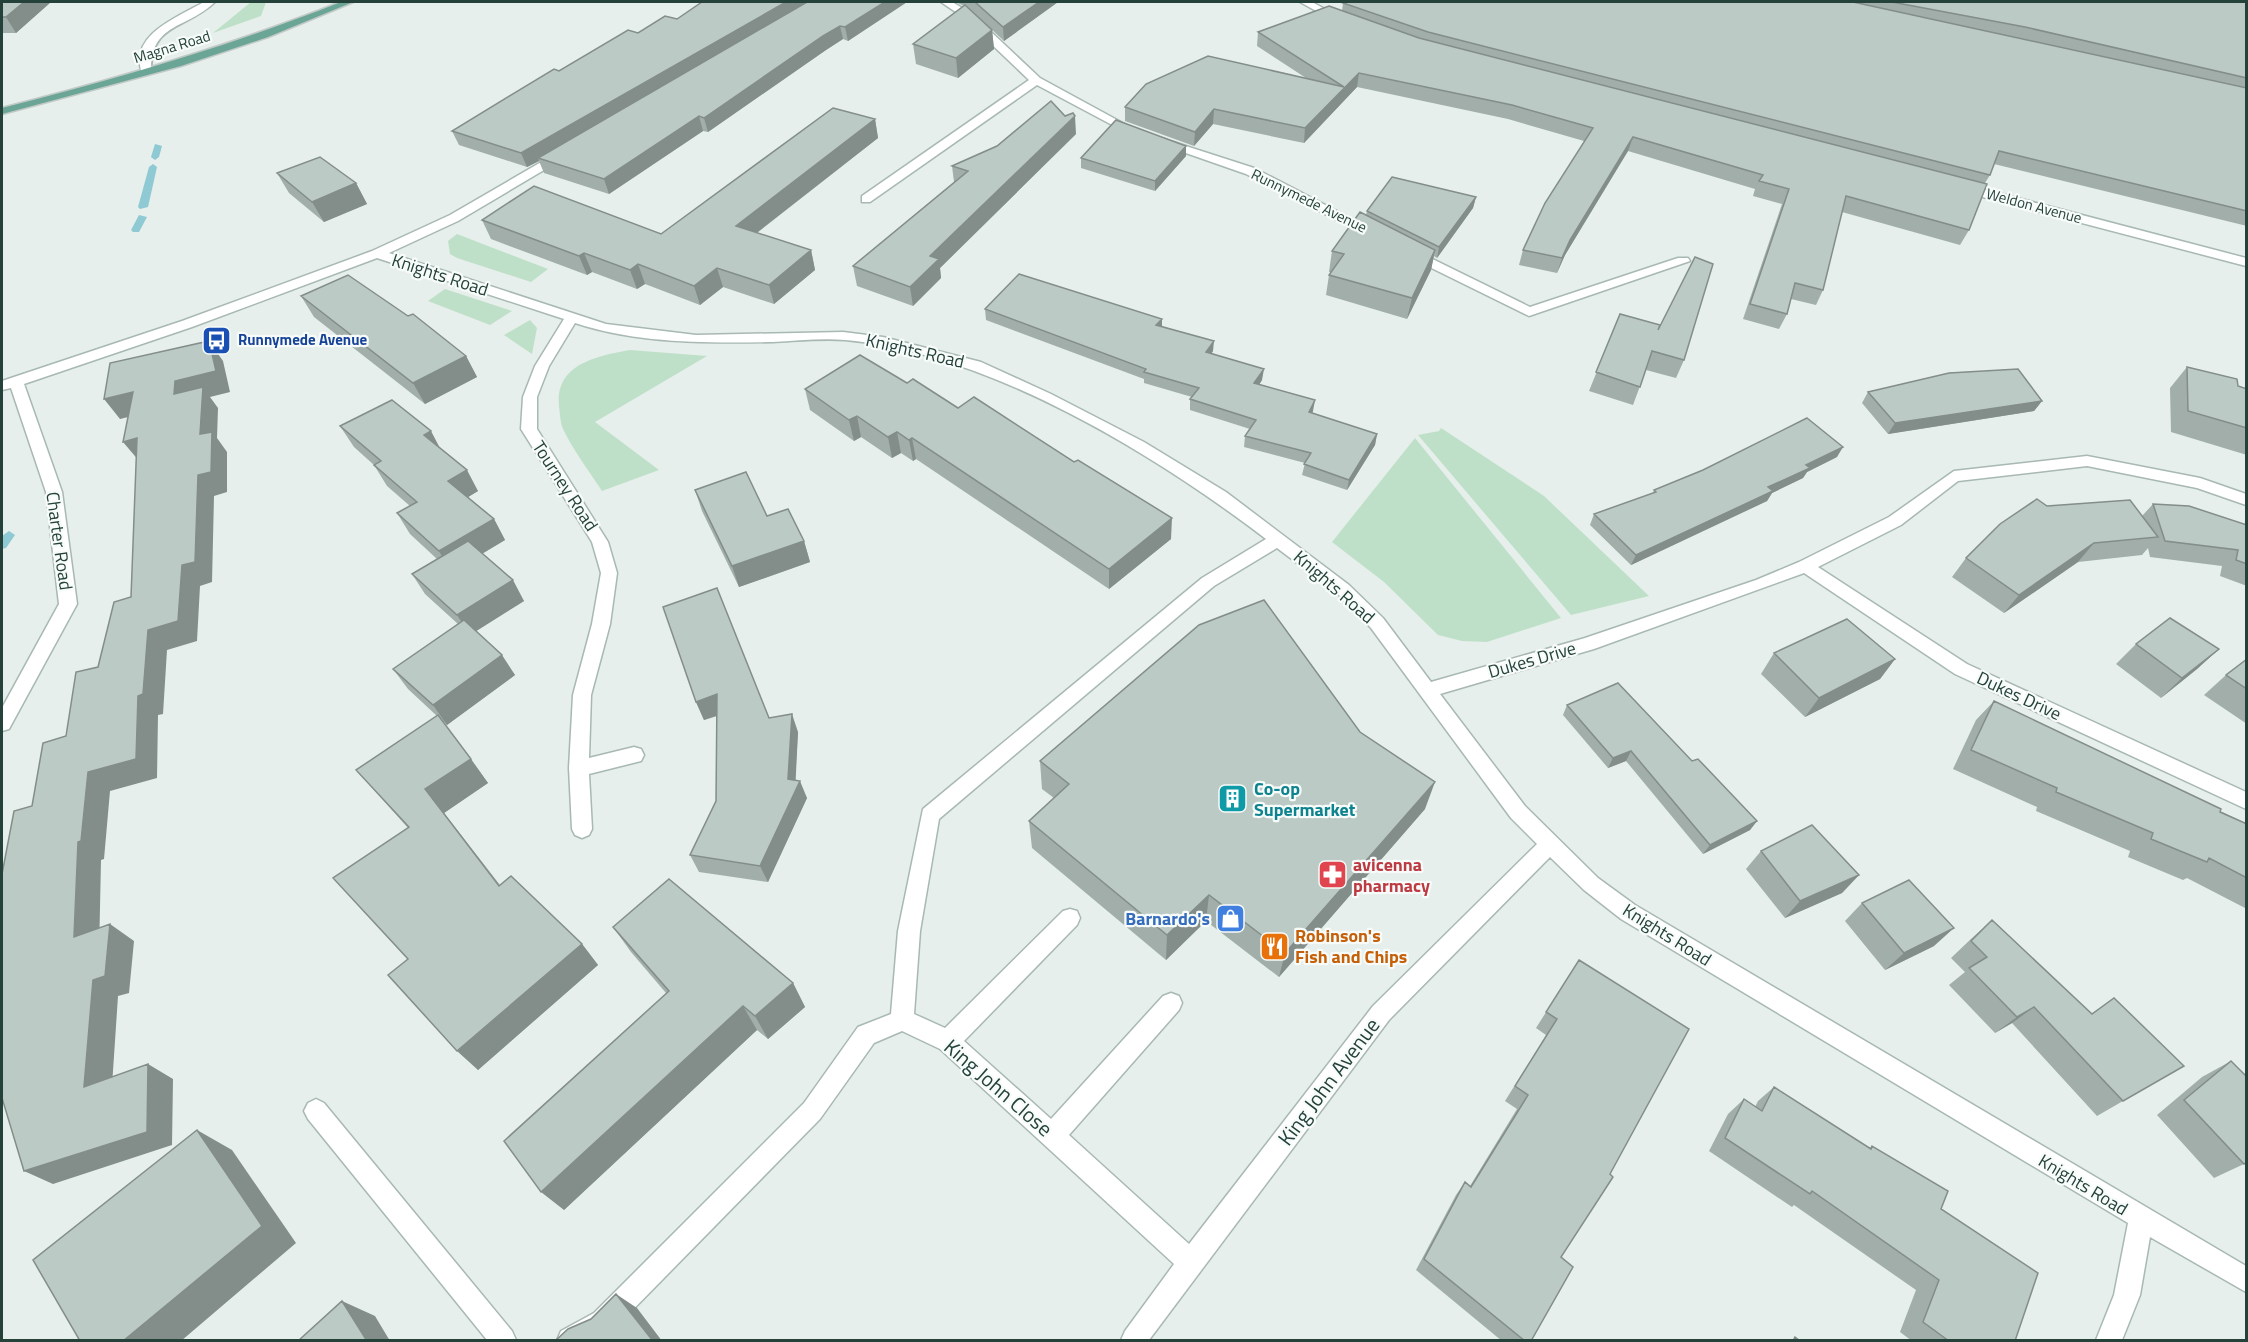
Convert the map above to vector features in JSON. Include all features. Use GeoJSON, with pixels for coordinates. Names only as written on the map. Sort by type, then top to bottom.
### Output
{"type":"FeatureCollection","features":[{"type":"Feature","properties":{"kind":"main road","name":"Magna Road"},"geometry":{"type":"LineString","coordinates":[[2,111],[146,71],[281,28],[348,2]]}},
{"type":"Feature","properties":{"kind":"street"},"geometry":{"type":"LineString","coordinates":[[146,71],[146,53],[152,38],[210,2]]}},
{"type":"Feature","properties":{"kind":"street","name":"Runnymede Avenue"},"geometry":{"type":"LineString","coordinates":[[946,2],[967,15],[1036,80],[1148,137],[1251,171],[1529,312],[1683,261]]}},
{"type":"Feature","properties":{"kind":"street"},"geometry":{"type":"LineString","coordinates":[[1305,2],[1349,24]]}},
{"type":"Feature","properties":{"kind":"street"},"geometry":{"type":"LineString","coordinates":[[866,199],[1036,80]]}},
{"type":"Feature","properties":{"kind":"street"},"geometry":{"type":"LineString","coordinates":[[9,384],[187,324],[377,254],[454,218],[577,146]]}},
{"type":"Feature","properties":{"kind":"street","name":"Weldon Avenue"},"geometry":{"type":"LineString","coordinates":[[1948,184],[2247,262]]}},
{"type":"Feature","properties":{"kind":"street","name":"Knights Road"},"geometry":{"type":"LineString","coordinates":[[377,254],[571,319],[603,328],[648,336],[696,339],[843,336],[873,339],[922,349],[976,365],[1046,397],[1139,446],[1220,496],[1312,563],[1357,603],[1377,623],[1518,812],[1591,884],[1637,918],[2141,1220],[2247,1280]]}},
{"type":"Feature","properties":{"kind":"street","name":"Tourney Road"},"geometry":{"type":"LineString","coordinates":[[571,319],[542,366],[530,397],[529,429],[600,542],[609,573],[601,624],[582,695],[579,768],[582,829]]}},
{"type":"Feature","properties":{"kind":"street","name":"Charter Road"},"geometry":{"type":"LineString","coordinates":[[2,724],[68,604],[54,492],[9,384]]}},
{"type":"Feature","properties":{"kind":"street","name":"Dukes Drive"},"geometry":{"type":"LineString","coordinates":[[1428,690],[1588,644],[1762,584],[1805,566],[1895,520],[1954,476],[2087,461],[2200,483],[2247,500]]}},
{"type":"Feature","properties":{"kind":"street"},"geometry":{"type":"LineString","coordinates":[[570,1341],[603,1322],[812,1111],[866,1035],[902,1020],[909,931],[930,815],[1208,582],[1278,540]]}},
{"type":"Feature","properties":{"kind":"street","name":"Dukes Drive"},"geometry":{"type":"LineString","coordinates":[[1805,566],[1961,669],[2247,801]]}},
{"type":"Feature","properties":{"kind":"street"},"geometry":{"type":"LineString","coordinates":[[579,768],[634,755]]}},
{"type":"Feature","properties":{"kind":"street","name":"King John Avenue"},"geometry":{"type":"LineString","coordinates":[[1134,1341],[1191,1262],[1381,1013],[1549,845]]}},
{"type":"Feature","properties":{"kind":"street"},"geometry":{"type":"LineString","coordinates":[[948,1041],[1070,918]]}},
{"type":"Feature","properties":{"kind":"street"},"geometry":{"type":"LineString","coordinates":[[1052,1136],[1171,1003]]}},
{"type":"Feature","properties":{"kind":"street","name":"King John Close"},"geometry":{"type":"LineString","coordinates":[[902,1020],[948,1041],[1191,1262]]}},
{"type":"Feature","properties":{"kind":"street"},"geometry":{"type":"LineString","coordinates":[[316,1111],[503,1341]]}},
{"type":"Feature","properties":{"kind":"street","name":"Knights Road"},"geometry":{"type":"LineString","coordinates":[[2109,1341],[2127,1295],[2141,1220]]}},
{"type":"Feature","properties":{"kind":"green space"},"geometry":{"type":"Polygon","coordinates":[[[251,2],[266,2],[261,16],[213,33],[251,2]]]}},
{"type":"Feature","properties":{"kind":"green space"},"geometry":{"type":"Polygon","coordinates":[[[457,234],[548,269],[531,282],[457,258],[450,254],[448,241],[457,234]]]}},
{"type":"Feature","properties":{"kind":"green space"},"geometry":{"type":"Polygon","coordinates":[[[445,289],[512,311],[490,325],[428,301],[445,289]]]}},
{"type":"Feature","properties":{"kind":"green space"},"geometry":{"type":"Polygon","coordinates":[[[530,320],[537,328],[532,354],[504,335],[530,320]]]}},
{"type":"Feature","properties":{"kind":"green space"},"geometry":{"type":"Polygon","coordinates":[[[630,350],[707,356],[595,422],[659,470],[602,491],[563,429],[559,406],[560,392],[564,380],[581,364],[604,355],[630,350]]]}},
{"type":"Feature","properties":{"kind":"green space"},"geometry":{"type":"Polygon","coordinates":[[[1441,428],[1544,496],[1649,596],[1571,615],[1418,435],[1439,431],[1441,428]]]}},
{"type":"Feature","properties":{"kind":"green space"},"geometry":{"type":"Polygon","coordinates":[[[1415,438],[1561,618],[1487,642],[1462,641],[1438,635],[1384,582],[1332,542],[1415,438]]]}},
{"type":"Feature","properties":{"kind":"building"},"geometry":{"type":"Polygon","coordinates":[[[2,2],[24,2],[6,17],[2,17],[2,2]]]}},
{"type":"Feature","properties":{"kind":"building"},"geometry":{"type":"Polygon","coordinates":[[[702,2],[786,2],[521,153],[452,131],[554,69],[559,71],[628,30],[638,33],[665,16],[677,19],[702,2]]]}},
{"type":"Feature","properties":{"kind":"building"},"geometry":{"type":"Polygon","coordinates":[[[807,2],[885,2],[845,27],[840,26],[823,36],[704,118],[699,116],[604,179],[538,158],[807,2]]]}},
{"type":"Feature","properties":{"kind":"building"},"geometry":{"type":"Polygon","coordinates":[[[975,2],[1039,2],[1003,27],[975,2]]]}},
{"type":"Feature","properties":{"kind":"building"},"geometry":{"type":"Polygon","coordinates":[[[1853,2],[2247,88],[2247,211],[1999,151],[1990,175],[1428,32],[1343,3],[1853,2]]]}},
{"type":"Feature","properties":{"kind":"building"},"geometry":{"type":"Polygon","coordinates":[[[1892,2],[2247,2],[2247,78],[2025,27],[1892,2]]]}},
{"type":"Feature","properties":{"kind":"building"},"geometry":{"type":"Polygon","coordinates":[[[965,5],[992,30],[956,58],[913,44],[965,5]]]}},
{"type":"Feature","properties":{"kind":"building"},"geometry":{"type":"Polygon","coordinates":[[[1329,6],[1419,38],[1987,184],[1969,230],[1846,196],[1823,290],[1795,283],[1787,314],[1750,304],[1789,189],[1759,181],[1763,175],[1633,137],[1570,240],[1562,258],[1523,250],[1545,203],[1593,128],[1512,105],[1359,73],[1305,128],[1214,109],[1195,132],[1125,107],[1146,84],[1208,56],[1344,87],[1258,32],[1329,6]]]}},
{"type":"Feature","properties":{"kind":"building"},"geometry":{"type":"Polygon","coordinates":[[[1051,101],[1065,116],[1073,113],[1075,116],[930,256],[939,259],[910,287],[853,266],[968,171],[952,166],[997,146],[1051,101]]]}},
{"type":"Feature","properties":{"kind":"building"},"geometry":{"type":"Polygon","coordinates":[[[833,108],[875,119],[736,226],[811,250],[769,285],[717,268],[694,286],[638,264],[630,270],[584,253],[579,256],[482,220],[534,186],[661,234],[833,108]]]}},
{"type":"Feature","properties":{"kind":"building"},"geometry":{"type":"Polygon","coordinates":[[[1116,120],[1186,146],[1155,181],[1081,158],[1116,120]]]}},
{"type":"Feature","properties":{"kind":"building"},"geometry":{"type":"Polygon","coordinates":[[[320,157],[356,183],[312,202],[277,173],[320,157]]]}},
{"type":"Feature","properties":{"kind":"building"},"geometry":{"type":"Polygon","coordinates":[[[1392,177],[1476,197],[1439,247],[1367,211],[1392,177]]]}},
{"type":"Feature","properties":{"kind":"building"},"geometry":{"type":"Polygon","coordinates":[[[1360,212],[1435,250],[1412,298],[1329,275],[1344,254],[1332,251],[1360,212]]]}},
{"type":"Feature","properties":{"kind":"building"},"geometry":{"type":"Polygon","coordinates":[[[1695,257],[1713,264],[1684,360],[1652,351],[1640,387],[1596,372],[1620,314],[1660,325],[1658,330],[1695,257]]]}},
{"type":"Feature","properties":{"kind":"building"},"geometry":{"type":"Polygon","coordinates":[[[1019,274],[1162,319],[1156,325],[1214,341],[1206,352],[1264,369],[1254,383],[1315,400],[1309,412],[1377,434],[1349,480],[1304,464],[1311,453],[1245,436],[1256,420],[1190,399],[1199,388],[1144,372],[1146,369],[985,309],[1019,274]]]}},
{"type":"Feature","properties":{"kind":"building"},"geometry":{"type":"Polygon","coordinates":[[[348,275],[408,316],[413,314],[466,356],[413,383],[301,296],[348,275]]]}},
{"type":"Feature","properties":{"kind":"building"},"geometry":{"type":"Polygon","coordinates":[[[209,341],[216,371],[175,381],[174,394],[203,387],[200,434],[212,432],[211,472],[198,475],[195,562],[182,565],[178,621],[148,630],[143,694],[138,696],[136,759],[88,772],[81,841],[78,842],[74,937],[110,924],[105,976],[93,980],[84,1087],[148,1064],[147,1132],[24,1171],[2,1098],[2,874],[14,811],[32,806],[43,743],[66,736],[76,672],[98,667],[114,602],[131,597],[137,438],[123,442],[133,392],[104,399],[110,363],[209,341]]]}},
{"type":"Feature","properties":{"kind":"building"},"geometry":{"type":"Polygon","coordinates":[[[860,355],[907,383],[913,379],[958,408],[974,397],[1074,462],[1078,460],[1172,518],[1109,569],[912,438],[909,440],[897,432],[888,437],[857,416],[849,420],[805,389],[860,355]]]}},
{"type":"Feature","properties":{"kind":"building"},"geometry":{"type":"Polygon","coordinates":[[[2187,367],[2237,379],[2238,386],[2247,389],[2247,428],[2188,411],[2187,367]]]}},
{"type":"Feature","properties":{"kind":"building"},"geometry":{"type":"Polygon","coordinates":[[[2018,369],[2042,401],[1895,423],[1868,392],[1949,373],[2018,369]]]}},
{"type":"Feature","properties":{"kind":"building"},"geometry":{"type":"Polygon","coordinates":[[[392,400],[431,431],[424,435],[467,470],[448,481],[494,519],[439,551],[397,513],[417,502],[374,465],[381,461],[340,426],[392,400]]]}},
{"type":"Feature","properties":{"kind":"building"},"geometry":{"type":"Polygon","coordinates":[[[1807,418],[1843,447],[1806,465],[1810,468],[1768,487],[1773,491],[1636,555],[1594,514],[1656,492],[1654,490],[1703,470],[1807,418]]]}},
{"type":"Feature","properties":{"kind":"building"},"geometry":{"type":"Polygon","coordinates":[[[746,472],[767,516],[788,509],[804,541],[732,566],[695,490],[746,472]]]}},
{"type":"Feature","properties":{"kind":"building"},"geometry":{"type":"Polygon","coordinates":[[[2037,499],[2047,506],[2130,500],[2158,537],[2094,543],[2019,595],[1966,558],[2000,524],[2037,499]]]}},
{"type":"Feature","properties":{"kind":"building"},"geometry":{"type":"Polygon","coordinates":[[[2153,504],[2189,506],[2247,525],[2247,564],[2236,560],[2238,550],[2165,541],[2153,504]]]}},
{"type":"Feature","properties":{"kind":"building"},"geometry":{"type":"Polygon","coordinates":[[[468,541],[513,580],[457,615],[412,574],[468,541]]]}},
{"type":"Feature","properties":{"kind":"building"},"geometry":{"type":"Polygon","coordinates":[[[717,588],[769,718],[792,714],[788,779],[800,781],[760,866],[690,855],[716,801],[717,694],[696,702],[663,607],[717,588]]]}},
{"type":"Feature","properties":{"kind":"building","name":"Co-op Supermarket"},"geometry":{"type":"Polygon","coordinates":[[[1264,600],[1360,732],[1435,782],[1285,953],[1209,895],[1167,935],[1029,821],[1069,784],[1040,761],[1199,625],[1264,600]]]}},
{"type":"Feature","properties":{"kind":"building"},"geometry":{"type":"Polygon","coordinates":[[[2170,618],[2219,649],[2182,678],[2136,644],[2170,618]]]}},
{"type":"Feature","properties":{"kind":"building"},"geometry":{"type":"Polygon","coordinates":[[[1847,619],[1895,659],[1819,698],[1774,653],[1847,619]]]}},
{"type":"Feature","properties":{"kind":"building"},"geometry":{"type":"Polygon","coordinates":[[[464,620],[502,655],[433,705],[393,669],[464,620]]]}},
{"type":"Feature","properties":{"kind":"building"},"geometry":{"type":"Polygon","coordinates":[[[2247,659],[2247,689],[2226,675],[2247,659]]]}},
{"type":"Feature","properties":{"kind":"building"},"geometry":{"type":"Polygon","coordinates":[[[1618,683],[1692,761],[1698,759],[1757,821],[1710,845],[1631,751],[1613,758],[1567,705],[1618,683]]]}},
{"type":"Feature","properties":{"kind":"building"},"geometry":{"type":"Polygon","coordinates":[[[1994,701],[2221,809],[2220,812],[2247,824],[2247,878],[2209,858],[2207,862],[2151,839],[2153,833],[2056,792],[2057,788],[1971,750],[1994,701]]]}},
{"type":"Feature","properties":{"kind":"building"},"geometry":{"type":"Polygon","coordinates":[[[438,715],[471,759],[425,789],[499,886],[511,876],[582,944],[457,1051],[388,975],[408,959],[333,878],[409,827],[356,770],[438,715]]]}},
{"type":"Feature","properties":{"kind":"building"},"geometry":{"type":"Polygon","coordinates":[[[1812,825],[1859,875],[1800,901],[1761,851],[1812,825]]]}},
{"type":"Feature","properties":{"kind":"building"},"geometry":{"type":"Polygon","coordinates":[[[669,879],[793,983],[755,1016],[743,1006],[541,1192],[504,1141],[669,991],[613,927],[669,879]]]}},
{"type":"Feature","properties":{"kind":"building"},"geometry":{"type":"Polygon","coordinates":[[[1909,880],[1954,928],[1904,953],[1862,903],[1909,880]]]}},
{"type":"Feature","properties":{"kind":"building"},"geometry":{"type":"Polygon","coordinates":[[[1992,920],[2092,1014],[2114,998],[2184,1066],[2123,1101],[2034,1007],[2017,1017],[1969,968],[1987,957],[1971,941],[1992,920]]]}},
{"type":"Feature","properties":{"kind":"building"},"geometry":{"type":"Polygon","coordinates":[[[1579,960],[1689,1029],[1610,1174],[1613,1177],[1561,1257],[1573,1267],[1531,1341],[1525,1341],[1424,1259],[1465,1182],[1471,1187],[1528,1095],[1515,1086],[1557,1019],[1546,1012],[1579,960]]]}},
{"type":"Feature","properties":{"kind":"building"},"geometry":{"type":"Polygon","coordinates":[[[2231,1061],[2247,1077],[2247,1162],[2244,1164],[2184,1100],[2231,1061]]]}},
{"type":"Feature","properties":{"kind":"building"},"geometry":{"type":"Polygon","coordinates":[[[1774,1087],[1871,1149],[1872,1146],[1948,1191],[1941,1209],[2038,1273],[2015,1341],[1949,1341],[1923,1322],[1939,1280],[1812,1191],[1810,1194],[1725,1138],[1744,1099],[1762,1111],[1774,1087]]]}},
{"type":"Feature","properties":{"kind":"building"},"geometry":{"type":"Polygon","coordinates":[[[197,1130],[262,1226],[123,1341],[80,1341],[33,1260],[197,1130]]]}},
{"type":"Feature","properties":{"kind":"building"},"geometry":{"type":"Polygon","coordinates":[[[616,1294],[653,1341],[555,1341],[568,1329],[591,1319],[616,1294]]]}},
{"type":"Feature","properties":{"kind":"building"},"geometry":{"type":"Polygon","coordinates":[[[342,1301],[367,1341],[298,1341],[342,1301]]]}},
{"type":"Feature","properties":{"kind":"waterway"},"geometry":{"type":"LineString","coordinates":[[177,7],[178,2]]}},
{"type":"Feature","properties":{"kind":"waterway"},"geometry":{"type":"LineString","coordinates":[[155,157],[158,146]]}},
{"type":"Feature","properties":{"kind":"waterway"},"geometry":{"type":"LineString","coordinates":[[143,207],[153,167]]}},
{"type":"Feature","properties":{"kind":"waterway"},"geometry":{"type":"LineString","coordinates":[[136,230],[142,217]]}},
{"type":"Feature","properties":{"kind":"waterway"},"geometry":{"type":"LineString","coordinates":[[2,545],[9,535]]}},
{"type":"Feature","properties":{"kind":"place","name":"Runnymede Avenue"},"geometry":{"type":"Point","coordinates":[217,340]}},
{"type":"Feature","properties":{"kind":"place","name":"Co-op Supermarket"},"geometry":{"type":"Point","coordinates":[1233,799]}},
{"type":"Feature","properties":{"kind":"place","name":"avicenna pharmacy"},"geometry":{"type":"Point","coordinates":[1332,875]}},
{"type":"Feature","properties":{"kind":"place","name":"Barnardo's"},"geometry":{"type":"Point","coordinates":[1231,919]}},
{"type":"Feature","properties":{"kind":"place","name":"Robinson's Fish and Chips"},"geometry":{"type":"Point","coordinates":[1274,946]}}]}
